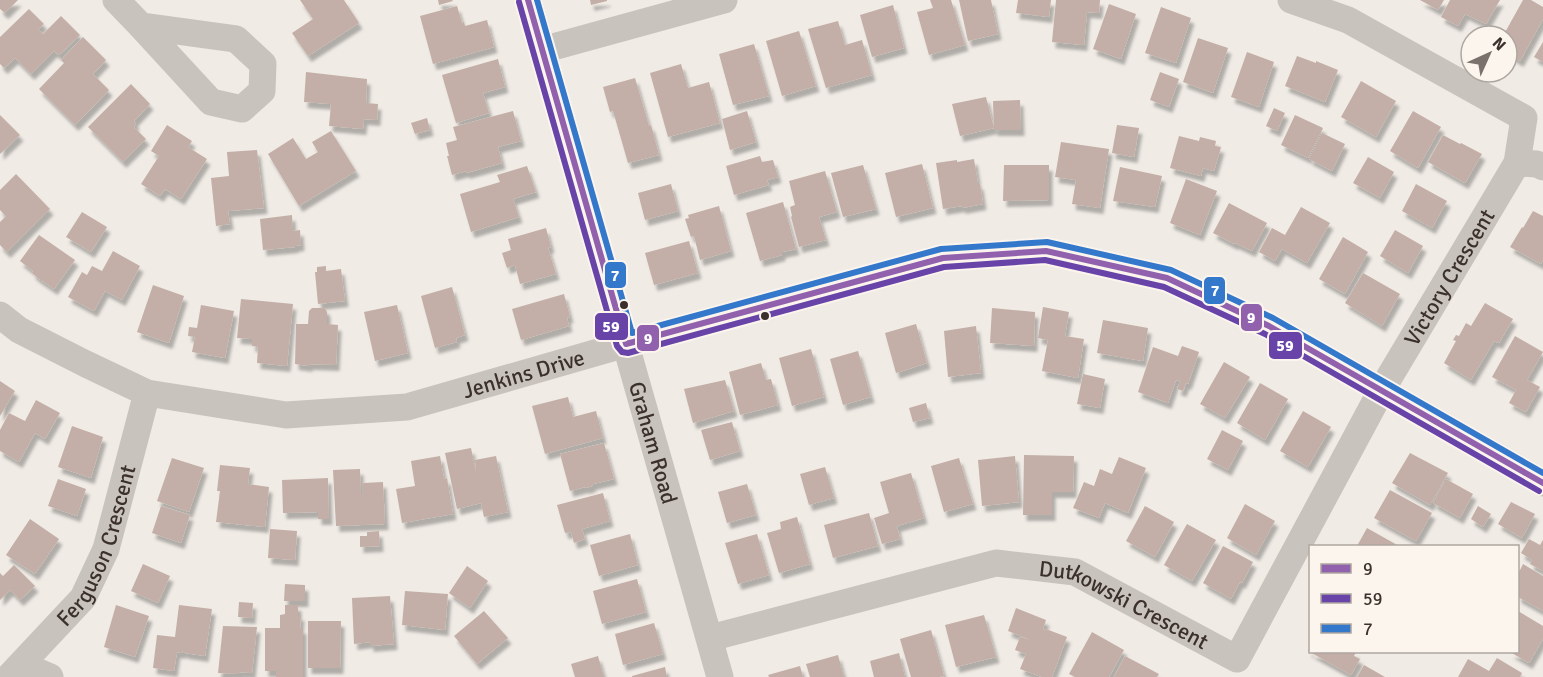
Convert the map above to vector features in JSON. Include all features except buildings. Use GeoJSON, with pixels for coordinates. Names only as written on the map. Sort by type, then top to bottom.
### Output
{"type":"FeatureCollection","features":[{"type":"Feature","properties":{"kind":"street"},"geometry":{"type":"LineString","coordinates":[[116,0],[141,26]]}},
{"type":"Feature","properties":{"kind":"street","name":"Graham Road"},"geometry":{"type":"LineString","coordinates":[[528,0],[720,677]]}},
{"type":"Feature","properties":{"kind":"street"},"geometry":{"type":"LineString","coordinates":[[542,50],[724,0]]}},
{"type":"Feature","properties":{"kind":"street","name":"Victory Crescent"},"geometry":{"type":"LineString","coordinates":[[1291,0],[1348,20],[1534,119],[1517,163],[1381,391]]}},
{"type":"Feature","properties":{"kind":"street"},"geometry":{"type":"LineString","coordinates":[[1517,163],[1537,164],[1543,167]]}},
{"type":"Feature","properties":{"kind":"street","name":"Jenkins Drive"},"geometry":{"type":"LineString","coordinates":[[0,315],[19,330],[147,393],[286,415],[408,407],[626,344],[944,258],[1046,251],[1167,278],[1269,326],[1543,483]]}},
{"type":"Feature","properties":{"kind":"street","name":"Dutkowski Crescent"},"geometry":{"type":"LineString","coordinates":[[710,638],[996,563],[1075,572],[1237,660],[1381,391]]}},
{"type":"Feature","properties":{"kind":"street","name":"Ferguson Crescent"},"geometry":{"type":"LineString","coordinates":[[16,671],[83,598],[106,549],[147,393]]}},
{"type":"Feature","properties":{"kind":"street"},"geometry":{"type":"LineString","coordinates":[[16,671],[50,677]]}},
{"type":"Feature","properties":{"kind":"transit line","name":"9"},"geometry":{"type":"LineString","coordinates":[[528,0],[626,344],[943,258],[1046,251],[1167,278],[1269,326],[1543,483]]}},
{"type":"Feature","properties":{"kind":"transit line","name":"7"},"geometry":{"type":"LineString","coordinates":[[537,0],[632,333],[941,249],[1047,242],[1171,270],[1273,318],[1543,473]]}},
{"type":"Feature","properties":{"kind":"transit line","name":"59"},"geometry":{"type":"LineString","coordinates":[[519,2],[617,346],[622,352],[628,353],[944,267],[1045,260],[1164,287],[1265,334],[1539,491]]}}]}
